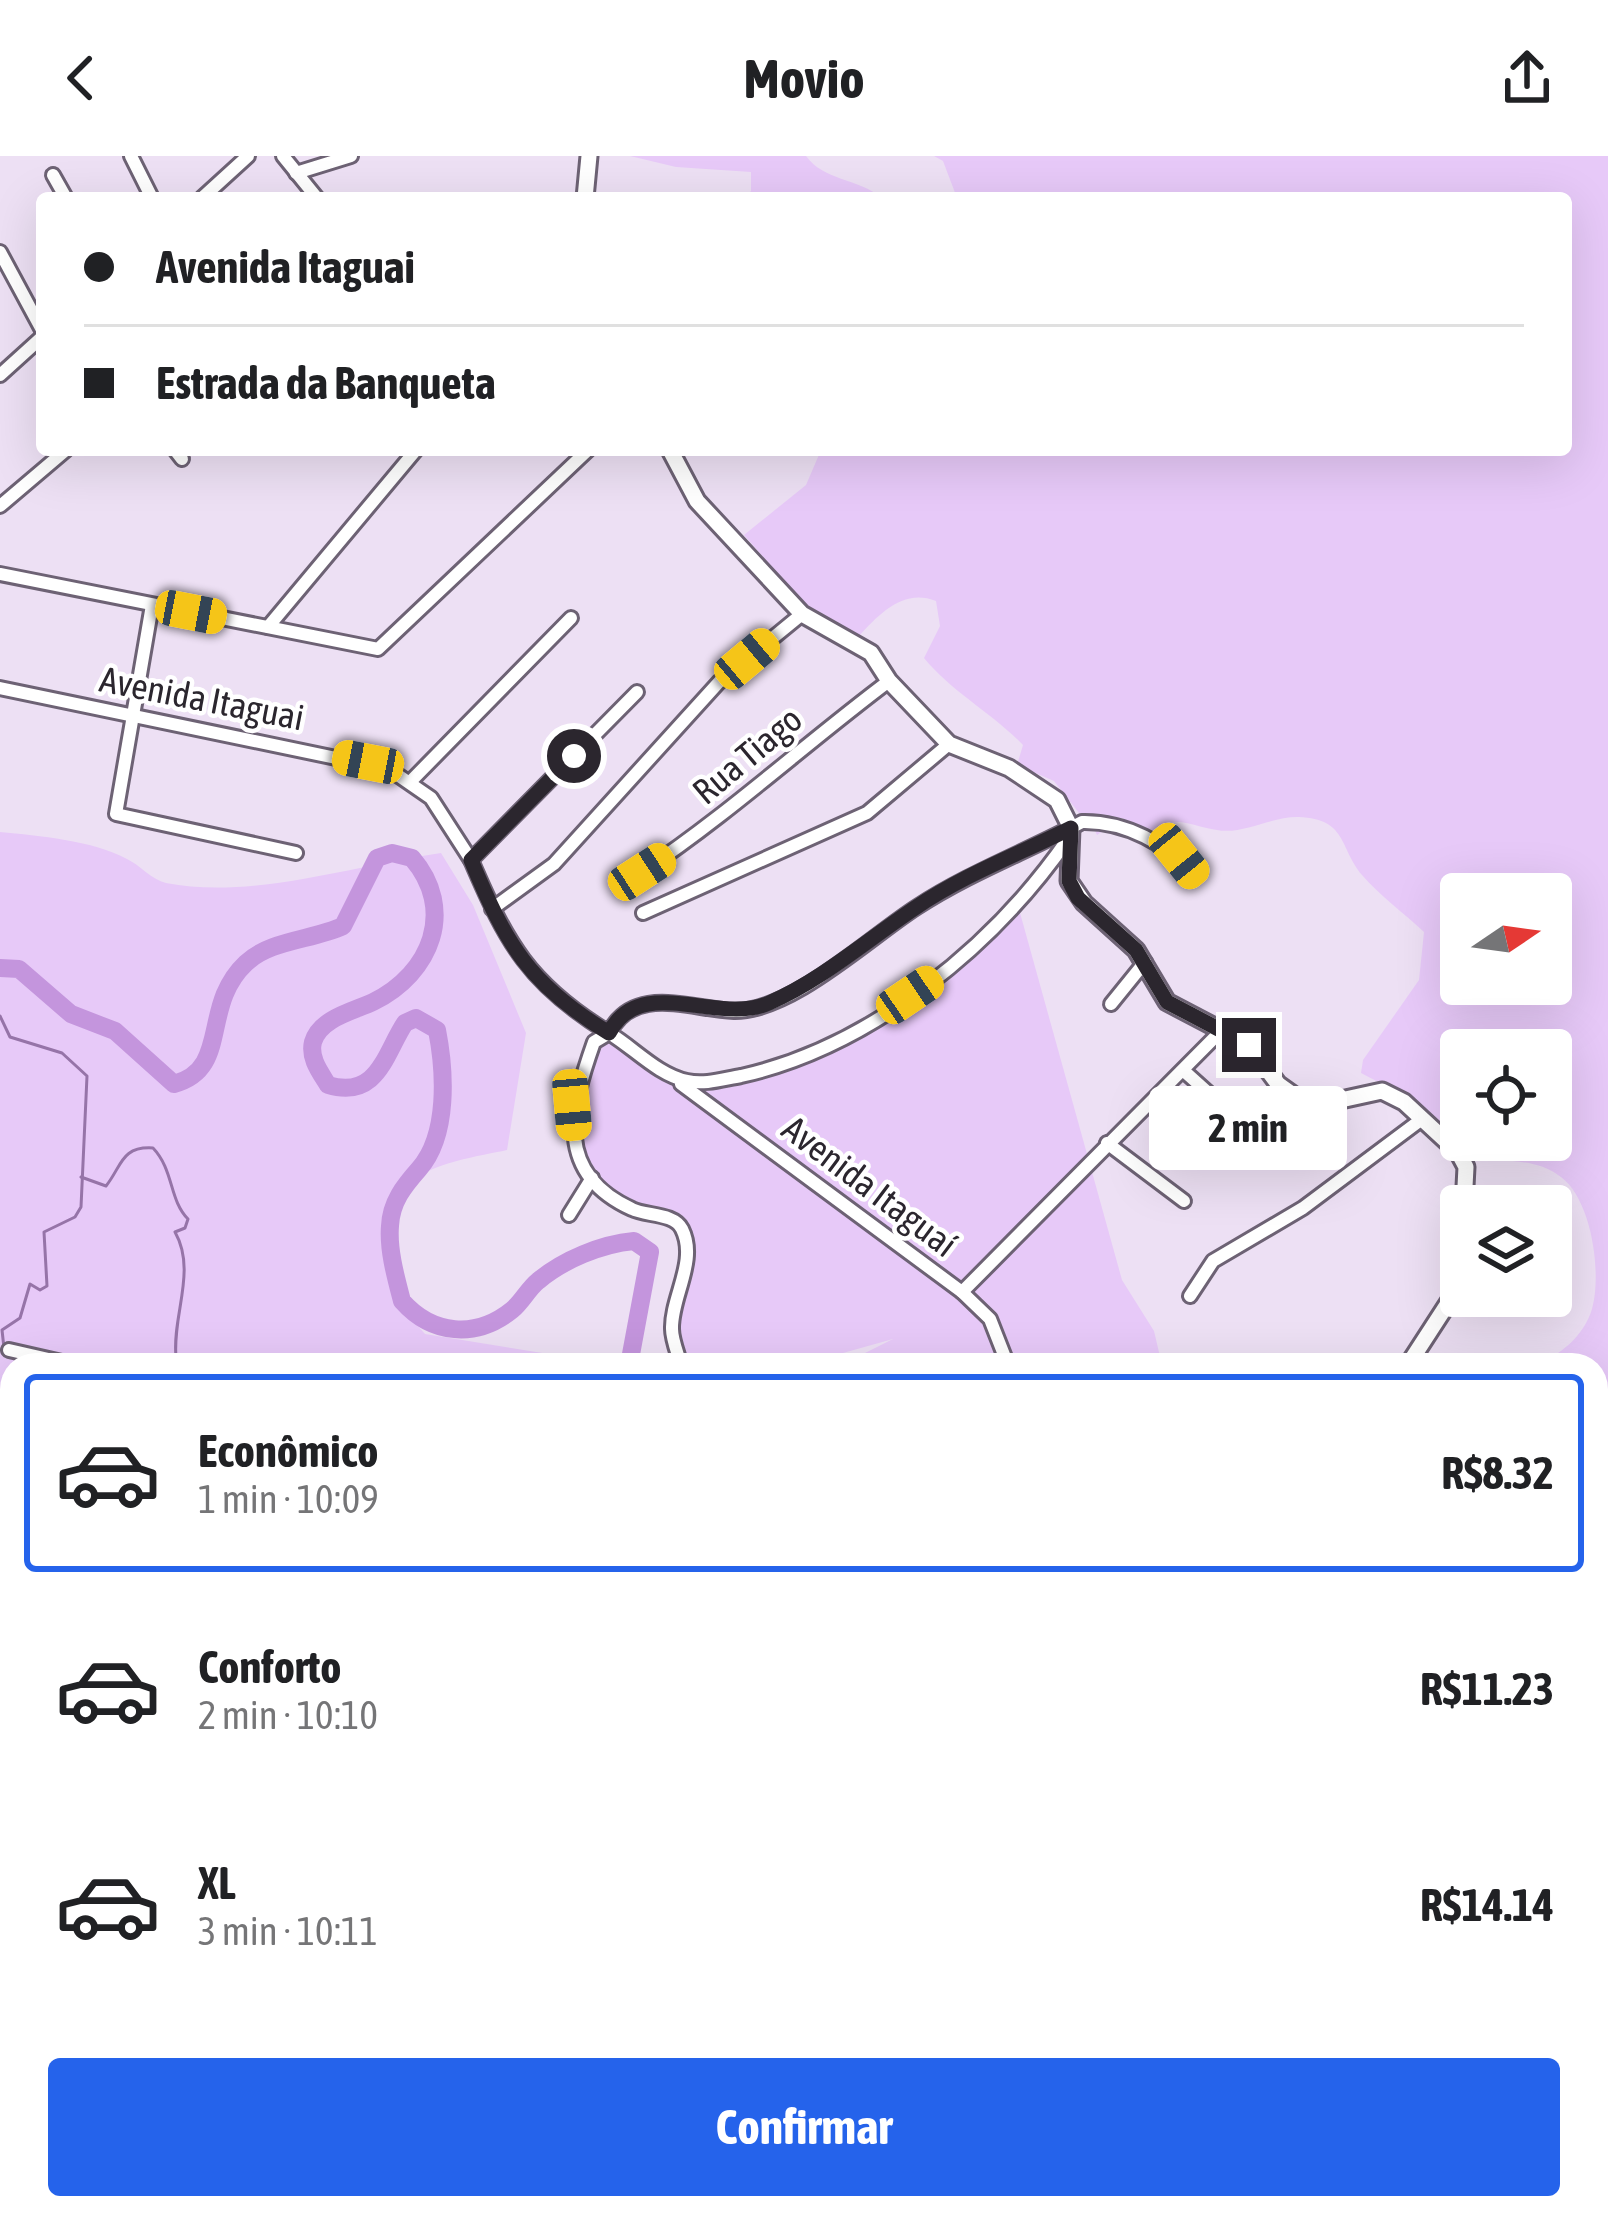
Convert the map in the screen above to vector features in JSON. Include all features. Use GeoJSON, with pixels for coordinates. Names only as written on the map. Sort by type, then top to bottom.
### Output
{"type":"FeatureCollection","features":[{"type":"Feature","properties":{"kind":"street"},"geometry":{"type":"LineString","coordinates":[[131,156],[149,192]]}},
{"type":"Feature","properties":{"kind":"street"},"geometry":{"type":"LineString","coordinates":[[209,192],[248,156]]}},
{"type":"Feature","properties":{"kind":"street"},"geometry":{"type":"LineString","coordinates":[[283,156],[312,192]]}},
{"type":"Feature","properties":{"kind":"street"},"geometry":{"type":"LineString","coordinates":[[296,173],[351,156]]}},
{"type":"Feature","properties":{"kind":"street"},"geometry":{"type":"LineString","coordinates":[[586,192],[589,156]]}},
{"type":"Feature","properties":{"kind":"street"},"geometry":{"type":"LineString","coordinates":[[53,175],[63,192]]}},
{"type":"Feature","properties":{"kind":"street"},"geometry":{"type":"LineString","coordinates":[[0,252],[36,322]]}},
{"type":"Feature","properties":{"kind":"street"},"geometry":{"type":"LineString","coordinates":[[0,375],[36,340]]}},
{"type":"Feature","properties":{"kind":"street"},"geometry":{"type":"LineString","coordinates":[[0,506],[59,456]]}},
{"type":"Feature","properties":{"kind":"street"},"geometry":{"type":"LineString","coordinates":[[268,627],[411,456]]}},
{"type":"Feature","properties":{"kind":"street"},"geometry":{"type":"LineString","coordinates":[[0,574],[369,650],[385,646],[582,456]]}},
{"type":"Feature","properties":{"kind":"street"},"geometry":{"type":"LineString","coordinates":[[673,456],[698,501],[802,614],[871,652],[889,681],[950,743],[1046,790],[1069,833],[1073,890],[1145,962],[1167,1002],[1249,1045],[1278,1084],[1299,1099],[1328,1103],[1382,1091],[1458,1152],[1466,1167],[1465,1185]]}},
{"type":"Feature","properties":{"kind":"street"},"geometry":{"type":"LineString","coordinates":[[152,605],[116,814],[296,853]]}},
{"type":"Feature","properties":{"kind":"street"},"geometry":{"type":"LineString","coordinates":[[492,909],[554,864],[719,682],[802,614]]}},
{"type":"Feature","properties":{"kind":"street"},"geometry":{"type":"LineString","coordinates":[[410,782],[571,618]]}},
{"type":"Feature","properties":{"kind":"street","name":"Rua Tiago"},"geometry":{"type":"LineString","coordinates":[[642,872],[755,791],[784,760],[889,681]]}},
{"type":"Feature","properties":{"kind":"street","name":"Avenida Itaguai"},"geometry":{"type":"LineString","coordinates":[[0,688],[368,762],[410,782],[454,826],[471,860]]}},
{"type":"Feature","properties":{"kind":"street"},"geometry":{"type":"LineString","coordinates":[[609,1033],[535,980],[506,941],[471,860],[637,692]]}},
{"type":"Feature","properties":{"kind":"street"},"geometry":{"type":"LineString","coordinates":[[643,913],[867,813],[950,743]]}},
{"type":"Feature","properties":{"kind":"street"},"geometry":{"type":"LineString","coordinates":[[678,1353],[672,1328],[686,1265],[684,1231],[676,1221],[631,1209],[592,1178],[576,1150],[572,1105],[594,1042],[609,1033],[620,1013],[633,1006],[689,1003],[733,1011],[766,1004],[914,908],[1069,833],[1106,821],[1179,856],[1195,876]]}},
{"type":"Feature","properties":{"kind":"street"},"geometry":{"type":"LineString","coordinates":[[671,1076],[708,1083],[775,1068],[845,1038],[942,974],[1044,873],[1069,833]]}},
{"type":"Feature","properties":{"kind":"street"},"geometry":{"type":"LineString","coordinates":[[1111,1004],[1145,962]]}},
{"type":"Feature","properties":{"kind":"street"},"geometry":{"type":"LineString","coordinates":[[962,1292],[1220,1032]]}},
{"type":"Feature","properties":{"kind":"street","name":"Avenida Itaguaí"},"geometry":{"type":"LineString","coordinates":[[609,1033],[962,1292],[990,1319],[1003,1353]]}},
{"type":"Feature","properties":{"kind":"street"},"geometry":{"type":"LineString","coordinates":[[1184,1071],[1234,1116]]}},
{"type":"Feature","properties":{"kind":"street"},"geometry":{"type":"LineString","coordinates":[[1184,1135],[1216,1100]]}},
{"type":"Feature","properties":{"kind":"street"},"geometry":{"type":"LineString","coordinates":[[1190,1296],[1213,1262],[1303,1208],[1422,1119]]}},
{"type":"Feature","properties":{"kind":"street"},"geometry":{"type":"LineString","coordinates":[[1107,1143],[1184,1201]]}},
{"type":"Feature","properties":{"kind":"street"},"geometry":{"type":"LineString","coordinates":[[569,1215],[592,1178]]}},
{"type":"Feature","properties":{"kind":"street"},"geometry":{"type":"LineString","coordinates":[[1416,1353],[1440,1316]]}},
{"type":"Feature","properties":{"kind":"street"},"geometry":{"type":"LineString","coordinates":[[9,1350],[22,1353]]}},
{"type":"Feature","properties":{"kind":"shaded area"},"geometry":{"type":"Polygon","coordinates":[[[630,156],[806,156],[822,170],[872,192],[750,192],[751,172],[676,167],[630,156]]]}},
{"type":"Feature","properties":{"kind":"shaded area"},"geometry":{"type":"Polygon","coordinates":[[[934,156],[1608,156],[1608,1353],[1557,1353],[1583,1328],[1595,1294],[1592,1238],[1572,1185],[1529,1163],[1506,1161],[1572,1161],[1572,1029],[1440,1029],[1440,1122],[1417,1102],[1361,1073],[1363,1060],[1419,980],[1424,932],[1362,875],[1334,829],[1315,819],[1289,817],[1227,831],[1172,822],[1148,835],[1122,818],[1097,835],[1088,816],[1079,813],[1054,781],[1017,765],[1023,745],[924,658],[940,626],[936,601],[903,600],[859,636],[809,610],[744,535],[806,485],[818,456],[1572,456],[1572,192],[955,192],[943,161],[934,156]]]}},
{"type":"Feature","properties":{"kind":"shaded area"},"geometry":{"type":"Polygon","coordinates":[[[0,832],[98,847],[161,881],[199,887],[304,879],[441,853],[473,905],[526,1033],[507,1150],[441,1166],[409,1185],[393,1220],[397,1282],[425,1334],[543,1353],[0,1353],[0,832]]]}},
{"type":"Feature","properties":{"kind":"shaded area"},"geometry":{"type":"Polygon","coordinates":[[[1017,902],[1122,1280],[1154,1331],[1159,1353],[865,1353],[893,1339],[843,1353],[679,1353],[672,1328],[686,1265],[684,1231],[642,1212],[605,1186],[590,1170],[573,1131],[573,1098],[594,1042],[624,1042],[671,1076],[708,1083],[845,1038],[942,974],[1017,902]]]}},
{"type":"Feature","properties":{"kind":"waterway"},"geometry":{"type":"LineString","coordinates":[[0,968],[19,969],[71,1014],[115,1031],[174,1084],[203,1065],[223,998],[246,963],[267,949],[343,926],[377,858],[392,853],[412,858],[433,898],[435,918],[423,957],[393,990],[323,1027],[312,1048],[328,1085],[345,1088],[358,1086],[378,1071],[405,1023],[416,1018],[437,1030],[443,1083],[436,1139],[399,1195],[391,1217],[391,1254],[402,1301],[440,1326],[484,1326],[512,1310],[534,1284],[559,1266],[596,1249],[634,1241],[650,1252],[631,1353]]}},
{"type":"Feature","properties":{"kind":"waterway"},"geometry":{"type":"LineString","coordinates":[[0,1016],[10,1037],[62,1053],[87,1076],[81,1207],[75,1217],[44,1232],[47,1286],[40,1290],[30,1284],[20,1318],[2,1330],[4,1348]]}},
{"type":"Feature","properties":{"kind":"waterway"},"geometry":{"type":"LineString","coordinates":[[81,1177],[106,1186],[134,1150],[153,1148],[160,1157],[188,1219],[185,1228],[175,1232],[184,1262],[176,1353]]}},
{"type":"Feature","properties":{"kind":"route"},"geometry":{"type":"LineString","coordinates":[[574,756],[471,860],[521,964],[552,994],[609,1033],[620,1013],[633,1006],[689,1003],[733,1011],[766,1004],[890,929],[914,908],[1071,828],[1069,881],[1078,898],[1136,950],[1167,1002],[1249,1045]]}}]}
